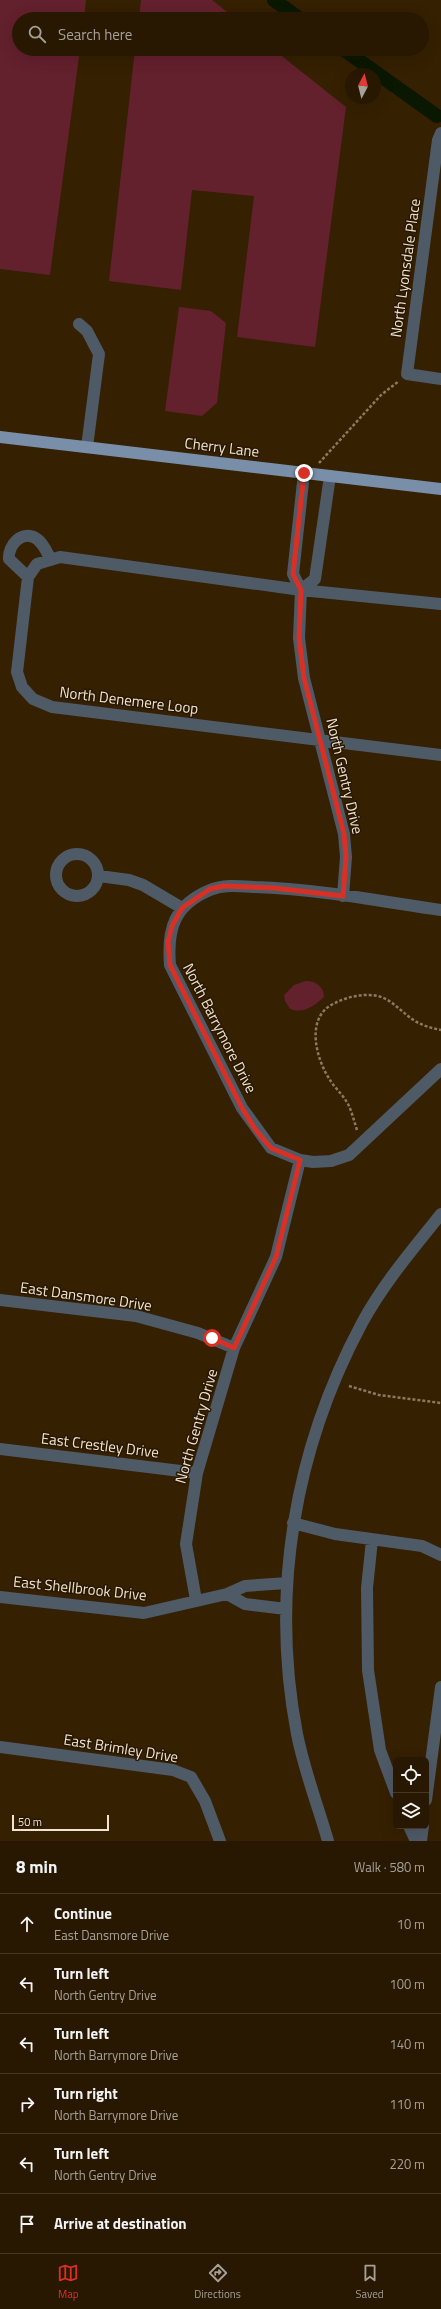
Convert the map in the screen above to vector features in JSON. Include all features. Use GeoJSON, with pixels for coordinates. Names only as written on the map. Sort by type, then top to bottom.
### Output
{"type":"FeatureCollection","features":[{"type":"Feature","properties":{"kind":"main road","name":"Cherry Lane"},"geometry":{"type":"LineString","coordinates":[[0,437],[441,489]]}},
{"type":"Feature","properties":{"kind":"street","name":"North Lyonsdale Place"},"geometry":{"type":"LineString","coordinates":[[407,374],[438,140],[441,133]]}},
{"type":"Feature","properties":{"kind":"street"},"geometry":{"type":"LineString","coordinates":[[79,324],[87,331],[99,354],[87,447]]}},
{"type":"Feature","properties":{"kind":"street"},"geometry":{"type":"LineString","coordinates":[[407,374],[441,379]]}},
{"type":"Feature","properties":{"kind":"street","name":"North Gentry Drive"},"geometry":{"type":"LineString","coordinates":[[304,473],[293,574],[301,590],[299,638],[304,678],[344,834],[346,857],[343,896]]}},
{"type":"Feature","properties":{"kind":"street"},"geometry":{"type":"LineString","coordinates":[[301,590],[315,579],[324,475]]}},
{"type":"Feature","properties":{"kind":"street"},"geometry":{"type":"LineString","coordinates":[[51,560],[41,543],[31,536],[22,536],[13,542],[10,549],[9,559],[28,577],[37,564],[51,560],[60,557],[115,563],[301,590],[441,604]]}},
{"type":"Feature","properties":{"kind":"street","name":"North Denemere Loop"},"geometry":{"type":"LineString","coordinates":[[28,577],[17,672],[22,687],[33,699],[52,707],[441,755]]}},
{"type":"Feature","properties":{"kind":"street"},"geometry":{"type":"LineString","coordinates":[[99,876],[129,880],[143,885],[182,908]]}},
{"type":"Feature","properties":{"kind":"street","name":"North Barrymore Drive"},"geometry":{"type":"LineString","coordinates":[[300,1160],[271,1148],[255,1129],[242,1108],[170,965],[168,942],[172,926],[182,908],[210,889],[224,886],[274,888],[343,896]]}},
{"type":"Feature","properties":{"kind":"street"},"geometry":{"type":"LineString","coordinates":[[343,896],[441,910]]}},
{"type":"Feature","properties":{"kind":"street"},"geometry":{"type":"LineString","coordinates":[[300,1160],[331,1161],[349,1155],[441,1069]]}},
{"type":"Feature","properties":{"kind":"street","name":"North Gentry Drive"},"geometry":{"type":"LineString","coordinates":[[196,1600],[186,1544],[197,1473],[234,1348],[276,1257],[300,1160]]}},
{"type":"Feature","properties":{"kind":"street"},"geometry":{"type":"LineString","coordinates":[[328,1841],[297,1735],[291,1692],[286,1609],[293,1523],[308,1453],[322,1411],[345,1358],[363,1322],[405,1258],[441,1214]]}},
{"type":"Feature","properties":{"kind":"street","name":"East Dansmore Drive"},"geometry":{"type":"LineString","coordinates":[[0,1300],[136,1316],[198,1333],[234,1348]]}},
{"type":"Feature","properties":{"kind":"street","name":"East Crestley Drive"},"geometry":{"type":"LineString","coordinates":[[0,1449],[197,1473]]}},
{"type":"Feature","properties":{"kind":"street"},"geometry":{"type":"LineString","coordinates":[[293,1523],[335,1534],[422,1546],[441,1555]]}},
{"type":"Feature","properties":{"kind":"street"},"geometry":{"type":"LineString","coordinates":[[372,1540],[367,1588],[368,1670],[380,1750],[393,1785]]}},
{"type":"Feature","properties":{"kind":"street","name":"East Shellbrook Drive"},"geometry":{"type":"LineString","coordinates":[[0,1597],[144,1613],[181,1606],[196,1600],[227,1594],[245,1586],[287,1583]]}},
{"type":"Feature","properties":{"kind":"street"},"geometry":{"type":"LineString","coordinates":[[227,1594],[245,1604],[286,1609]]}},
{"type":"Feature","properties":{"kind":"street"},"geometry":{"type":"LineString","coordinates":[[427,1793],[441,1687]]}},
{"type":"Feature","properties":{"kind":"street","name":"East Brimley Drive"},"geometry":{"type":"LineString","coordinates":[[0,1747],[173,1770],[191,1777],[205,1801],[220,1841]]}},
{"type":"Feature","properties":{"kind":"street"},"geometry":{"type":"LineString","coordinates":[[410,1829],[416,1841]]}},
{"type":"Feature","properties":{"kind":"street"},"geometry":{"type":"LineString","coordinates":[[420,1841],[422,1829]]}},
{"type":"Feature","properties":{"kind":"path"},"geometry":{"type":"LineString","coordinates":[[324,475],[319,462],[380,396],[407,374]]}},
{"type":"Feature","properties":{"kind":"path"},"geometry":{"type":"LineString","coordinates":[[357,1130],[347,1103],[330,1080],[319,1055],[316,1030],[319,1019],[324,1012],[331,1005],[353,996],[377,996],[398,1006],[416,1022],[441,1030]]}},
{"type":"Feature","properties":{"kind":"path"},"geometry":{"type":"LineString","coordinates":[[348,1386],[386,1396],[441,1404]]}},
{"type":"Feature","properties":{"kind":"shaded area"},"geometry":{"type":"Polygon","coordinates":[[[0,0],[86,0],[85,12],[12,12],[12,56],[79,56],[50,275],[0,269],[0,0]]]}},
{"type":"Feature","properties":{"kind":"shaded area"},"geometry":{"type":"Polygon","coordinates":[[[141,0],[212,0],[227,12],[140,12],[141,0]]]}},
{"type":"Feature","properties":{"kind":"shaded area"},"geometry":{"type":"Polygon","coordinates":[[[134,56],[282,56],[346,107],[315,347],[237,337],[254,196],[192,190],[181,290],[109,281],[134,56]]]}},
{"type":"Feature","properties":{"kind":"shaded area"},"geometry":{"type":"Polygon","coordinates":[[[179,307],[211,311],[226,323],[217,403],[202,416],[165,411],[179,307]]]}},
{"type":"Feature","properties":{"kind":"shaded area"},"geometry":{"type":"Polygon","coordinates":[[[306,981],[319,985],[323,990],[324,997],[313,1006],[304,1010],[290,1009],[285,1001],[284,995],[294,985],[306,981]]]}},
{"type":"Feature","properties":{"kind":"waterway"},"geometry":{"type":"LineString","coordinates":[[274,0],[290,12]]}},
{"type":"Feature","properties":{"kind":"waterway"},"geometry":{"type":"LineString","coordinates":[[353,56],[437,116]]}},
{"type":"Feature","properties":{"kind":"route"},"geometry":{"type":"LineString","coordinates":[[212,1338],[234,1348],[248,1320],[276,1257],[288,1215],[300,1160],[271,1148],[255,1129],[242,1108],[170,965],[168,942],[172,926],[182,908],[210,889],[224,886],[274,888],[343,896],[346,857],[344,834],[304,678],[299,638],[301,590],[293,574],[304,473]]}}]}
